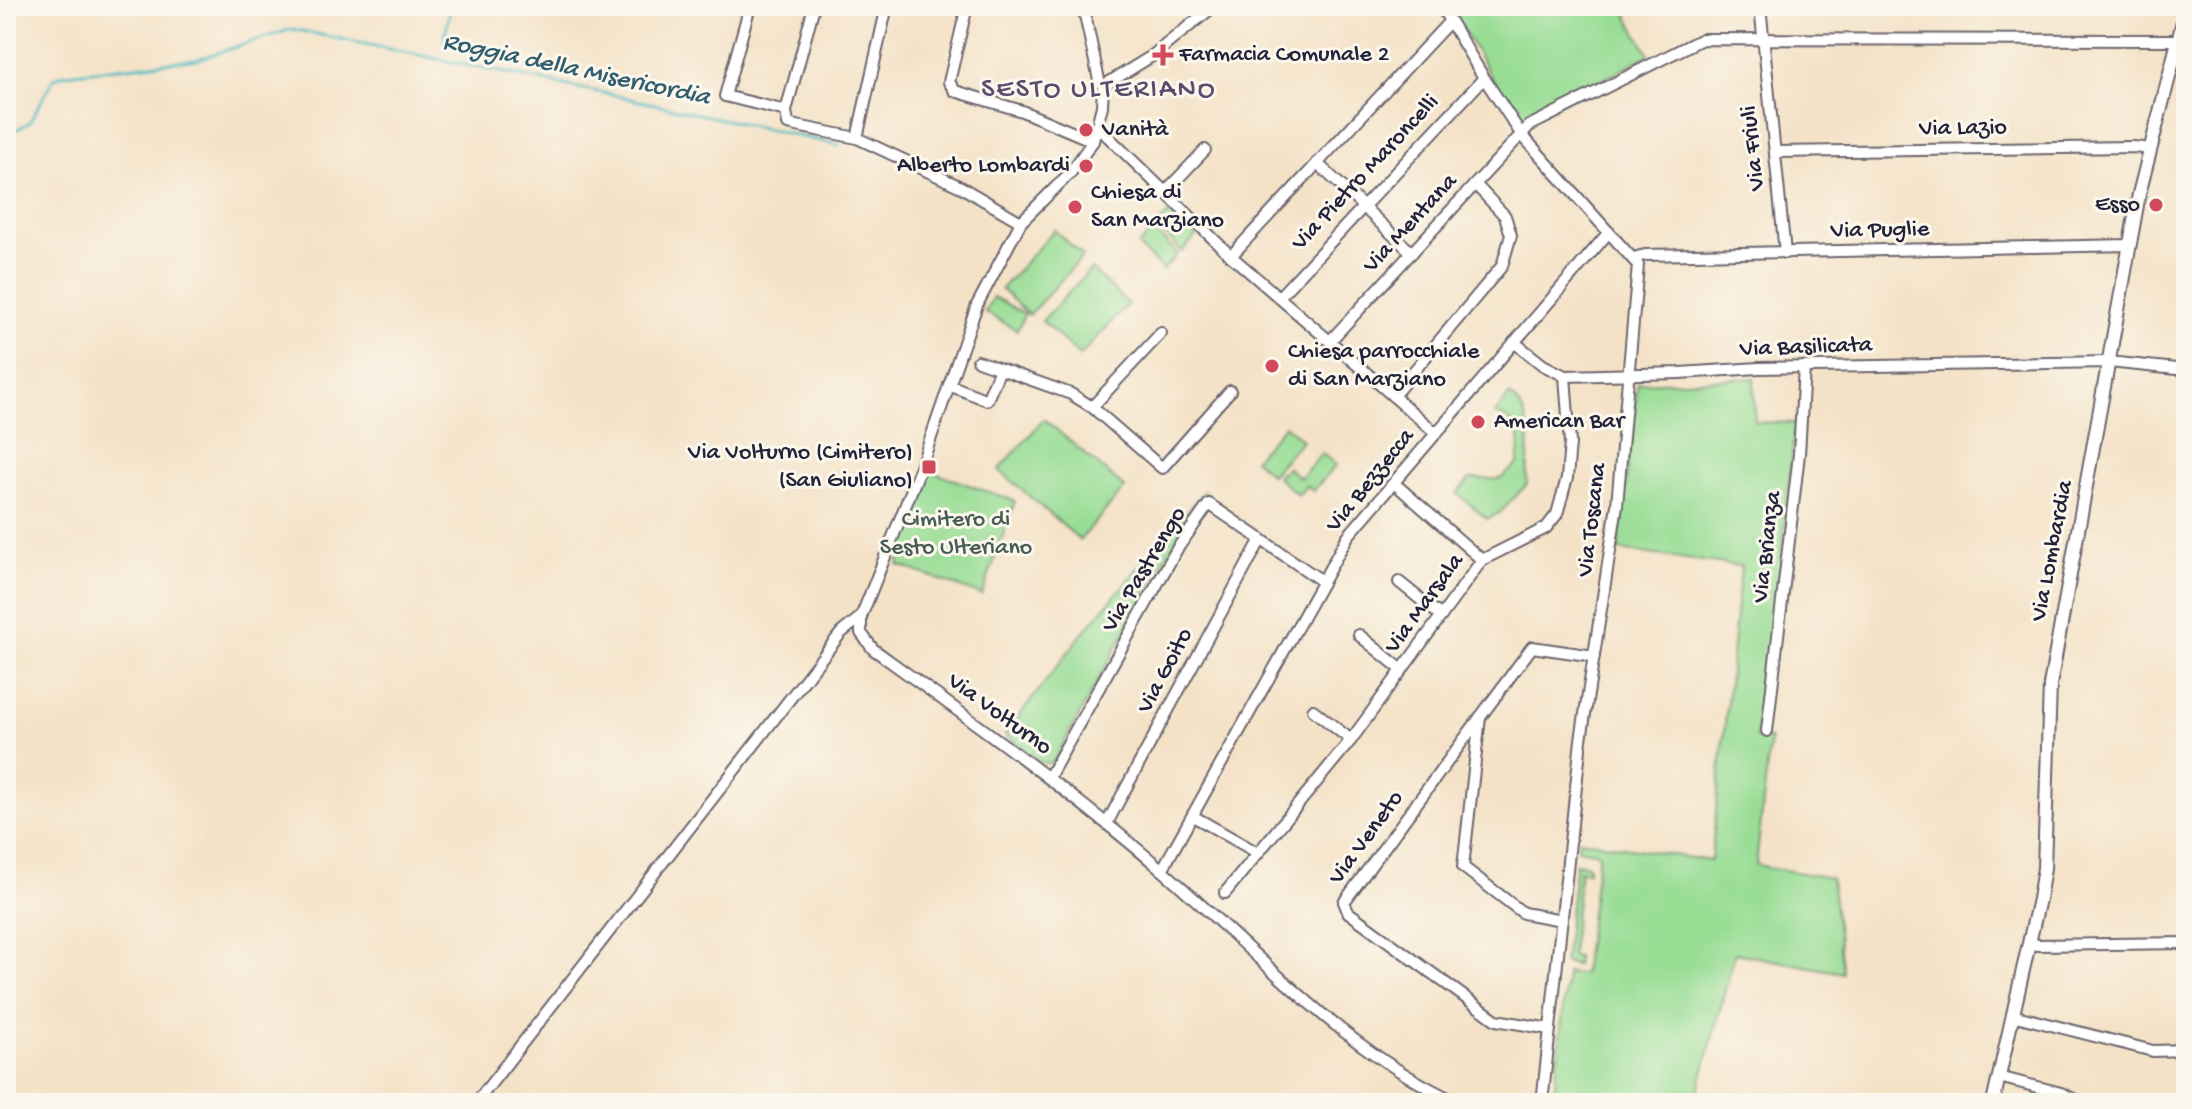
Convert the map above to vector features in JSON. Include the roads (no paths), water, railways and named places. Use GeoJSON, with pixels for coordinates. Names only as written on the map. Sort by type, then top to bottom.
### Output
{"type":"FeatureCollection","features":[{"type":"Feature","properties":{"kind":"street"},"geometry":{"type":"LineString","coordinates":[[750,6],[725,96],[786,111]]}},
{"type":"Feature","properties":{"kind":"street"},"geometry":{"type":"LineString","coordinates":[[814,6],[786,111],[788,124],[857,138],[961,187],[1021,222]]}},
{"type":"Feature","properties":{"kind":"street"},"geometry":{"type":"LineString","coordinates":[[857,138],[887,6]]}},
{"type":"Feature","properties":{"kind":"street"},"geometry":{"type":"LineString","coordinates":[[967,6],[949,82],[951,87],[955,91],[1022,111],[1093,141]]}},
{"type":"Feature","properties":{"kind":"street"},"geometry":{"type":"LineString","coordinates":[[476,1103],[841,633],[861,617],[920,469],[977,305],[1021,222],[1052,192],[1093,141],[1098,127],[1103,86],[1099,80],[1083,6]]}},
{"type":"Feature","properties":{"kind":"street"},"geometry":{"type":"LineString","coordinates":[[1103,86],[1152,56],[1214,6]]}},
{"type":"Feature","properties":{"kind":"street"},"geometry":{"type":"LineString","coordinates":[[1441,6],[1521,134],[1633,258]]}},
{"type":"Feature","properties":{"kind":"street","name":"Via Friuli"},"geometry":{"type":"LineString","coordinates":[[1760,6],[1785,253]]}},
{"type":"Feature","properties":{"kind":"street","name":"Via Lombardia"},"geometry":{"type":"LineString","coordinates":[[1993,1103],[2044,868],[2050,685],[2130,245],[2186,10]]}},
{"type":"Feature","properties":{"kind":"street"},"geometry":{"type":"LineString","coordinates":[[1231,256],[1449,22]]}},
{"type":"Feature","properties":{"kind":"street","name":"Via Mentana"},"geometry":{"type":"LineString","coordinates":[[1330,341],[1521,134],[1540,121],[1702,39],[2179,40]]}},
{"type":"Feature","properties":{"kind":"street","name":"Via Pietro Maroncelli"},"geometry":{"type":"LineString","coordinates":[[1279,297],[1484,78]]}},
{"type":"Feature","properties":{"kind":"street"},"geometry":{"type":"LineString","coordinates":[[1098,127],[1231,256],[1436,433]]}},
{"type":"Feature","properties":{"kind":"street","name":"Via Lazio"},"geometry":{"type":"LineString","coordinates":[[1775,152],[2151,149]]}},
{"type":"Feature","properties":{"kind":"street"},"geometry":{"type":"LineString","coordinates":[[1165,192],[1205,150]]}},
{"type":"Feature","properties":{"kind":"street"},"geometry":{"type":"LineString","coordinates":[[1317,163],[1412,253]]}},
{"type":"Feature","properties":{"kind":"street"},"geometry":{"type":"LineString","coordinates":[[1393,396],[1502,266],[1511,235],[1505,216],[1475,184]]}},
{"type":"Feature","properties":{"kind":"street","name":"Via Bezzecca"},"geometry":{"type":"LineString","coordinates":[[1162,870],[1348,536],[1609,232]]}},
{"type":"Feature","properties":{"kind":"street","name":"Via Puglie"},"geometry":{"type":"LineString","coordinates":[[1633,258],[1637,255],[2130,245]]}},
{"type":"Feature","properties":{"kind":"street","name":"Via Toscana"},"geometry":{"type":"LineString","coordinates":[[1542,1103],[1581,740],[1617,505],[1638,265],[1633,258]]}},
{"type":"Feature","properties":{"kind":"street"},"geometry":{"type":"LineString","coordinates":[[1092,407],[1161,333]]}},
{"type":"Feature","properties":{"kind":"street"},"geometry":{"type":"LineString","coordinates":[[1514,342],[1543,365],[1565,376]]}},
{"type":"Feature","properties":{"kind":"street"},"geometry":{"type":"LineString","coordinates":[[978,361],[1071,394],[1092,407],[1162,468],[1230,391]]}},
{"type":"Feature","properties":{"kind":"street","name":"Via Basilicata"},"geometry":{"type":"LineString","coordinates":[[1565,376],[1804,367],[2109,362],[2186,370]]}},
{"type":"Feature","properties":{"kind":"street","name":"Via Brianza"},"geometry":{"type":"LineString","coordinates":[[1767,731],[1799,454],[1804,367]]}},
{"type":"Feature","properties":{"kind":"street"},"geometry":{"type":"LineString","coordinates":[[949,385],[987,400],[1000,369]]}},
{"type":"Feature","properties":{"kind":"street","name":"Via Marsala"},"geometry":{"type":"LineString","coordinates":[[1225,893],[1351,740],[1482,560],[1546,528],[1557,514],[1567,478],[1570,443],[1565,376]]}},
{"type":"Feature","properties":{"kind":"street"},"geometry":{"type":"LineString","coordinates":[[1394,483],[1482,560]]}},
{"type":"Feature","properties":{"kind":"street","name":"Via Pastrengo"},"geometry":{"type":"LineString","coordinates":[[1049,777],[1177,549],[1209,504],[1322,581]]}},
{"type":"Feature","properties":{"kind":"street","name":"Via Goito"},"geometry":{"type":"LineString","coordinates":[[1107,823],[1261,539]]}},
{"type":"Feature","properties":{"kind":"street"},"geometry":{"type":"LineString","coordinates":[[1399,582],[1441,616]]}},
{"type":"Feature","properties":{"kind":"street","name":"Via Volturno"},"geometry":{"type":"LineString","coordinates":[[861,617],[861,633],[873,649],[1107,823],[1317,1009],[1372,1053],[1432,1091],[1459,1103]]}},
{"type":"Feature","properties":{"kind":"street"},"geometry":{"type":"LineString","coordinates":[[1359,635],[1402,670]]}},
{"type":"Feature","properties":{"kind":"street","name":"Via Veneto"},"geometry":{"type":"LineString","coordinates":[[1550,1029],[1496,1020],[1344,907],[1344,902],[1532,647],[1594,656]]}},
{"type":"Feature","properties":{"kind":"street"},"geometry":{"type":"LineString","coordinates":[[1313,710],[1351,740]]}},
{"type":"Feature","properties":{"kind":"street"},"geometry":{"type":"LineString","coordinates":[[1480,716],[1463,867],[1523,913],[1562,920]]}},
{"type":"Feature","properties":{"kind":"street"},"geometry":{"type":"LineString","coordinates":[[1193,816],[1258,853]]}},
{"type":"Feature","properties":{"kind":"street"},"geometry":{"type":"LineString","coordinates":[[2029,942],[2037,945],[2186,943]]}},
{"type":"Feature","properties":{"kind":"street"},"geometry":{"type":"LineString","coordinates":[[2012,1015],[2153,1051],[2186,1050]]}},
{"type":"Feature","properties":{"kind":"street"},"geometry":{"type":"LineString","coordinates":[[1999,1077],[2061,1093],[2082,1103]]}},
{"type":"Feature","properties":{"kind":"waterway"},"geometry":{"type":"LineString","coordinates":[[444,40],[451,6]]}},
{"type":"Feature","properties":{"kind":"waterway","name":"Roggia della Misericordia"},"geometry":{"type":"LineString","coordinates":[[6,135],[29,123],[54,78],[65,74],[198,59],[292,29],[839,145]]}},
{"type":"Feature","properties":{"kind":"place","name":"Farmacia Comunale 2"},"geometry":{"type":"Point","coordinates":[1163,55]}},
{"type":"Feature","properties":{"kind":"place","name":"Vanità"},"geometry":{"type":"Point","coordinates":[1086,130]}},
{"type":"Feature","properties":{"kind":"place","name":"Alberto Lombardi"},"geometry":{"type":"Point","coordinates":[1086,166]}},
{"type":"Feature","properties":{"kind":"place","name":"Esso"},"geometry":{"type":"Point","coordinates":[2156,205]}},
{"type":"Feature","properties":{"kind":"place","name":"Chiesa di San Marziano"},"geometry":{"type":"Point","coordinates":[1075,207]}},
{"type":"Feature","properties":{"kind":"place","name":"Chiesa parrocchiale di San Marziano"},"geometry":{"type":"Point","coordinates":[1272,366]}},
{"type":"Feature","properties":{"kind":"place","name":"American Bar"},"geometry":{"type":"Point","coordinates":[1478,422]}},
{"type":"Feature","properties":{"kind":"place","name":"Via Volturno (Cimitero) (San Giuliano)"},"geometry":{"type":"Point","coordinates":[929,467]}},
{"type":"Feature","properties":{"kind":"district","name":"SESTO ULTERIANO"},"geometry":{"type":"Point","coordinates":[1099,90]}},
{"type":"Feature","properties":{"kind":"park label","name":"Cimitero di Sesto Ulteriano"},"geometry":{"type":"Point","coordinates":[956,534]}}]}
